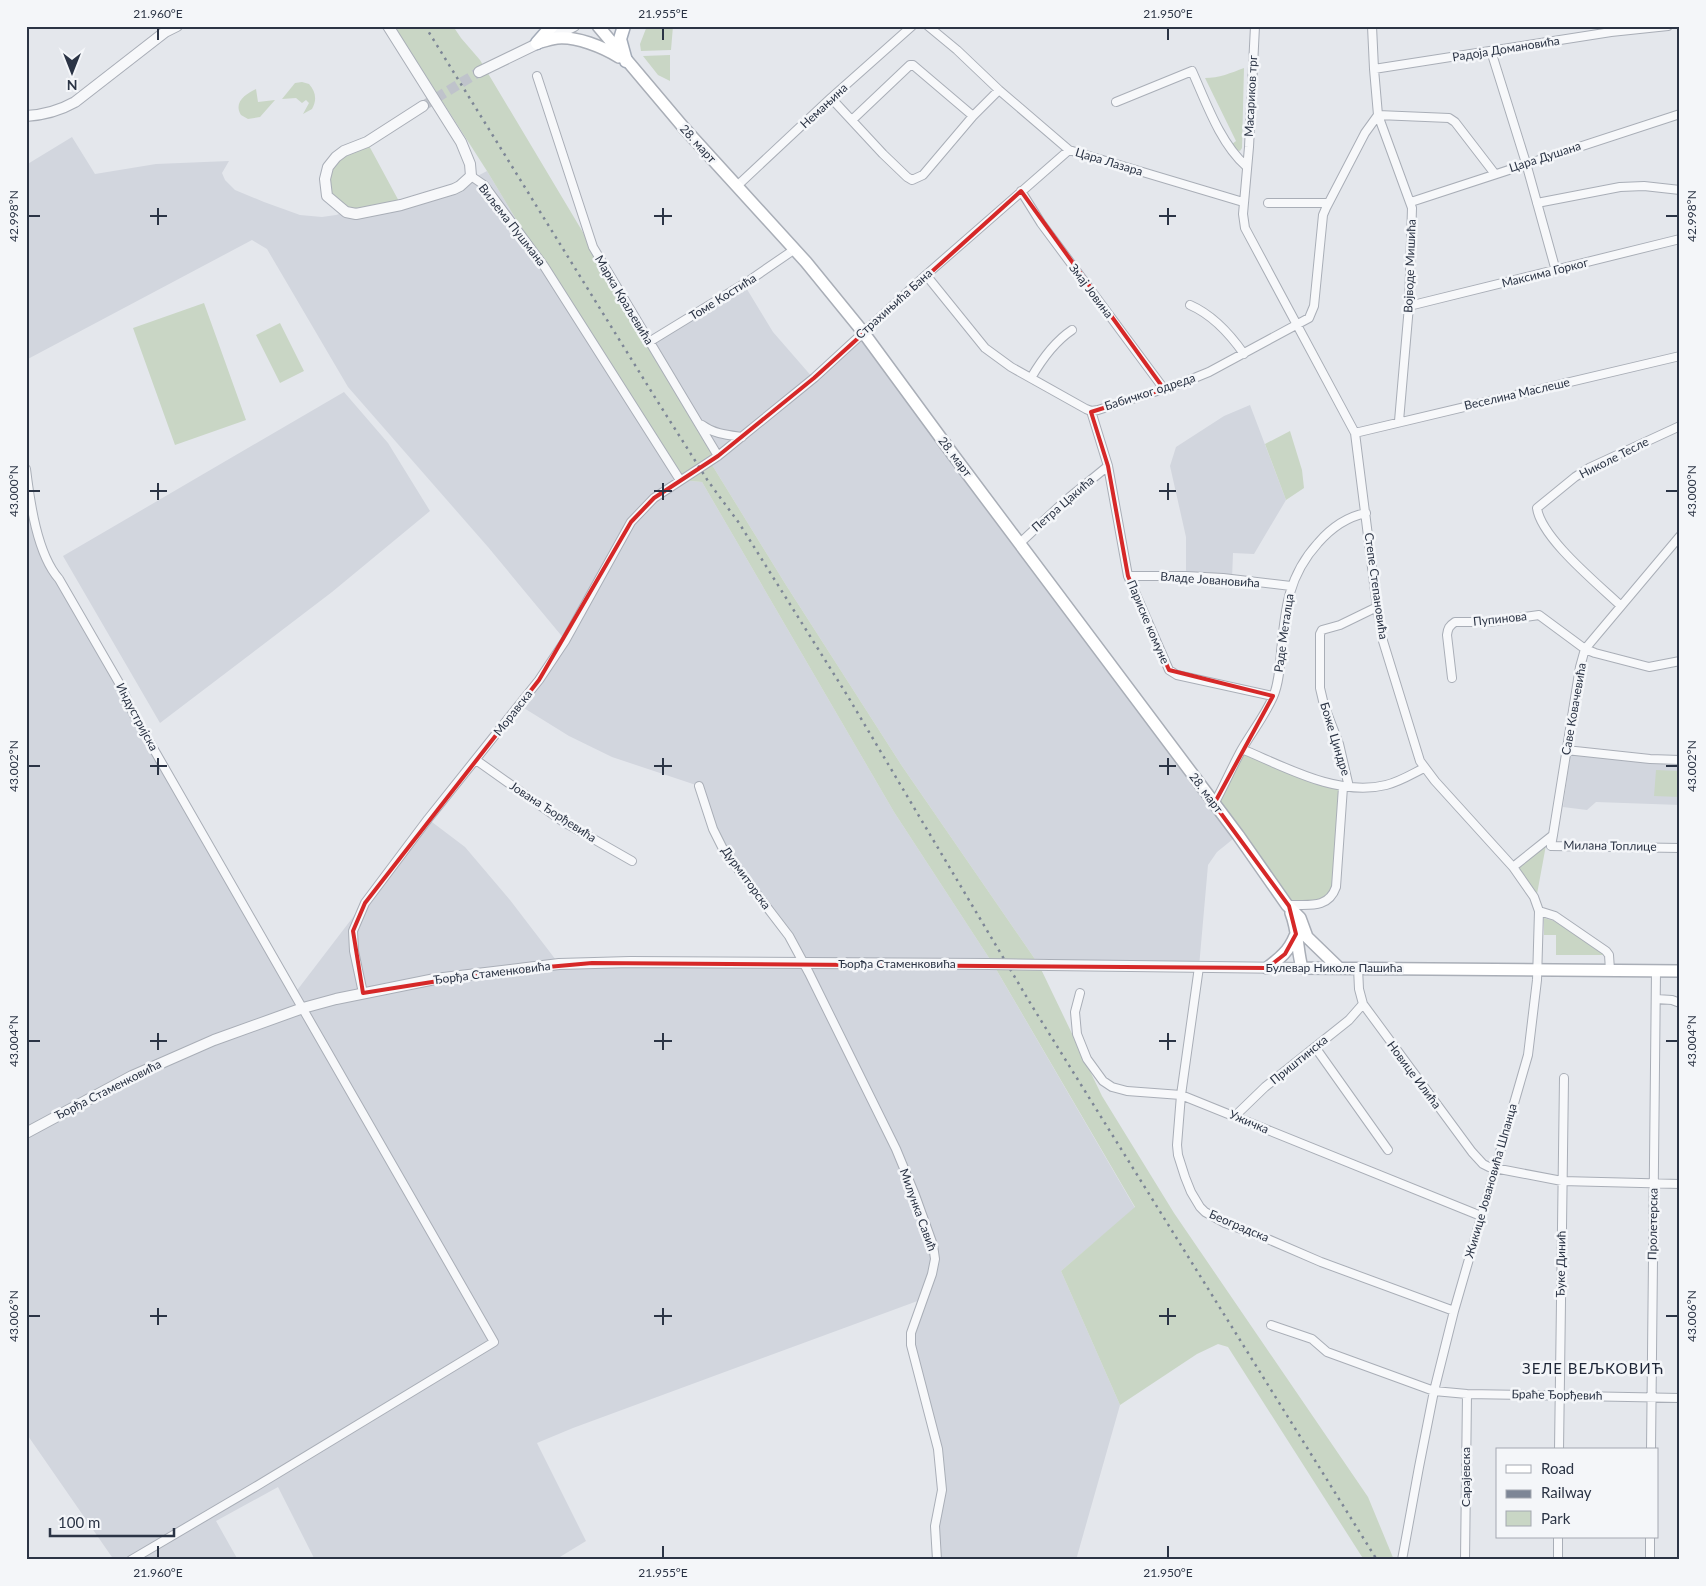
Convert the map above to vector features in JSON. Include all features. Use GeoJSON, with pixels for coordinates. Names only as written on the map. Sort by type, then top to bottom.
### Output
{"type":"FeatureCollection","features":[{"type":"Feature","properties":{"kind":"main road"},"geometry":{"type":"LineString","coordinates":[[537,43],[552,26]]}},
{"type":"Feature","properties":{"kind":"main road","name":"28. март"},"geometry":{"type":"LineString","coordinates":[[598,26],[626,61],[736,186],[795,249],[863,332],[1288,905],[1300,918],[1308,937],[1338,968]]}},
{"type":"Feature","properties":{"kind":"main road"},"geometry":{"type":"LineString","coordinates":[[624,26],[620,39],[626,61]]}},
{"type":"Feature","properties":{"kind":"main road"},"geometry":{"type":"LineString","coordinates":[[537,43],[559,38],[588,43],[599,46],[626,61]]}},
{"type":"Feature","properties":{"kind":"main road","name":"28. март"},"geometry":{"type":"LineString","coordinates":[[1288,905],[1294,919],[1297,950],[1302,968]]}},
{"type":"Feature","properties":{"kind":"main road"},"geometry":{"type":"LineString","coordinates":[[1267,968],[1291,946],[1296,934]]}},
{"type":"Feature","properties":{"kind":"main road"},"geometry":{"type":"LineString","coordinates":[[1302,968],[1308,937]]}},
{"type":"Feature","properties":{"kind":"main road","name":"Булевар Николе Пашића"},"geometry":{"type":"LineString","coordinates":[[1302,968],[1680,971]]}},
{"type":"Feature","properties":{"kind":"street"},"geometry":{"type":"LineString","coordinates":[[26,116],[47,114],[75,102],[165,32],[177,26]]}},
{"type":"Feature","properties":{"kind":"street"},"geometry":{"type":"LineString","coordinates":[[388,26],[461,142],[468,156],[471,170],[470,176]]}},
{"type":"Feature","properties":{"kind":"street"},"geometry":{"type":"LineString","coordinates":[[479,72],[574,26]]}},
{"type":"Feature","properties":{"kind":"street","name":"Немањина"},"geometry":{"type":"LineString","coordinates":[[736,186],[912,26]]}},
{"type":"Feature","properties":{"kind":"street","name":"Цара Лазара"},"geometry":{"type":"LineString","coordinates":[[928,26],[1069,150],[1243,202]]}},
{"type":"Feature","properties":{"kind":"street","name":"Масариков трг"},"geometry":{"type":"LineString","coordinates":[[1243,214],[1255,26]]}},
{"type":"Feature","properties":{"kind":"street","name":"Војводе Мишића"},"geometry":{"type":"LineString","coordinates":[[1372,26],[1378,115],[1411,202],[1413,219],[1409,306],[1399,421]]}},
{"type":"Feature","properties":{"kind":"street","name":"Радоја Домановића"},"geometry":{"type":"LineString","coordinates":[[1374,69],[1611,32],[1668,26]]}},
{"type":"Feature","properties":{"kind":"street"},"geometry":{"type":"LineString","coordinates":[[1491,51],[1526,163],[1556,271]]}},
{"type":"Feature","properties":{"kind":"street"},"geometry":{"type":"LineString","coordinates":[[852,120],[910,64],[974,116]]}},
{"type":"Feature","properties":{"kind":"street","name":"Масариков трг"},"geometry":{"type":"LineString","coordinates":[[1116,102],[1192,71],[1223,136],[1233,153],[1246,166]]}},
{"type":"Feature","properties":{"kind":"street","name":"Марка Краљевића"},"geometry":{"type":"LineString","coordinates":[[537,76],[593,247],[718,456]]}},
{"type":"Feature","properties":{"kind":"street"},"geometry":{"type":"LineString","coordinates":[[832,98],[883,154],[912,180],[923,175],[999,90]]}},
{"type":"Feature","properties":{"kind":"street","name":"Виљема Пушмана"},"geometry":{"type":"LineString","coordinates":[[423,106],[367,142],[344,151],[336,158],[328,167],[325,179],[327,196],[336,206],[346,212],[356,214],[435,195],[460,186],[470,176],[484,185],[544,266],[680,480]]}},
{"type":"Feature","properties":{"kind":"street","name":"Цара Душана"},"geometry":{"type":"LineString","coordinates":[[1411,202],[1680,114]]}},
{"type":"Feature","properties":{"kind":"street"},"geometry":{"type":"LineString","coordinates":[[1378,115],[1449,118],[1455,122],[1495,174]]}},
{"type":"Feature","properties":{"kind":"street","name":"Бабичког одреда"},"geometry":{"type":"LineString","coordinates":[[926,275],[985,348],[1031,378],[1086,410],[1091,411],[1182,383],[1209,372],[1309,318],[1314,306],[1323,215],[1327,203],[1365,133],[1378,115]]}},
{"type":"Feature","properties":{"kind":"street","name":"Страхињића Бана"},"geometry":{"type":"LineString","coordinates":[[718,456],[814,378],[926,275],[1069,150]]}},
{"type":"Feature","properties":{"kind":"street"},"geometry":{"type":"LineString","coordinates":[[1537,203],[1620,187],[1644,186],[1680,190]]}},
{"type":"Feature","properties":{"kind":"street","name":"Змај Јовина"},"geometry":{"type":"LineString","coordinates":[[1021,191],[1041,223],[1164,389]]}},
{"type":"Feature","properties":{"kind":"street"},"geometry":{"type":"LineString","coordinates":[[1268,202],[1327,203]]}},
{"type":"Feature","properties":{"kind":"street","name":"Степе Степановића"},"geometry":{"type":"LineString","coordinates":[[1243,214],[1245,228],[1355,433],[1383,641],[1413,742],[1424,768],[1513,867],[1534,897],[1539,911],[1538,970]]}},
{"type":"Feature","properties":{"kind":"street","name":"Максима Горког"},"geometry":{"type":"LineString","coordinates":[[1409,306],[1680,240]]}},
{"type":"Feature","properties":{"kind":"street","name":"Томе Костића"},"geometry":{"type":"LineString","coordinates":[[649,342],[747,282],[795,249]]}},
{"type":"Feature","properties":{"kind":"street"},"geometry":{"type":"LineString","coordinates":[[1190,305],[1205,312],[1221,326],[1244,354]]}},
{"type":"Feature","properties":{"kind":"street"},"geometry":{"type":"LineString","coordinates":[[1031,378],[1040,362],[1053,346],[1072,330]]}},
{"type":"Feature","properties":{"kind":"street","name":"Веселина Маслеше"},"geometry":{"type":"LineString","coordinates":[[1355,433],[1399,421],[1680,356]]}},
{"type":"Feature","properties":{"kind":"street","name":"Париске комуне"},"geometry":{"type":"LineString","coordinates":[[1091,411],[1108,466],[1128,576],[1167,666],[1172,673],[1273,696]]}},
{"type":"Feature","properties":{"kind":"street"},"geometry":{"type":"LineString","coordinates":[[699,424],[710,431],[742,437]]}},
{"type":"Feature","properties":{"kind":"street","name":"Николе Тесле"},"geometry":{"type":"LineString","coordinates":[[1620,606],[1555,543],[1540,520],[1537,508],[1589,468],[1680,426]]}},
{"type":"Feature","properties":{"kind":"street","name":"Моравска"},"geometry":{"type":"LineString","coordinates":[[363,993],[354,951],[353,931],[365,903],[428,819],[539,680],[565,640],[631,522],[646,505],[680,480],[718,456]]}},
{"type":"Feature","properties":{"kind":"street","name":"Петра Цакића"},"geometry":{"type":"LineString","coordinates":[[1020,543],[1108,466]]}},
{"type":"Feature","properties":{"kind":"street","name":"Индустријска"},"geometry":{"type":"LineString","coordinates":[[26,469],[34,521],[51,570],[59,579],[138,722],[494,1342],[264,1482],[131,1560]]}},
{"type":"Feature","properties":{"kind":"street","name":"Раде Металца"},"geometry":{"type":"LineString","coordinates":[[1214,804],[1273,696],[1280,668],[1287,602],[1291,586],[1301,564],[1324,535],[1347,519],[1366,513]]}},
{"type":"Feature","properties":{"kind":"street","name":"Саве Ковачевића"},"geometry":{"type":"LineString","coordinates":[[1553,835],[1580,667],[1585,649],[1680,536]]}},
{"type":"Feature","properties":{"kind":"street","name":"Владе Јовановића"},"geometry":{"type":"LineString","coordinates":[[1128,576],[1223,578],[1291,586]]}},
{"type":"Feature","properties":{"kind":"street","name":"Боже Циндре"},"geometry":{"type":"LineString","coordinates":[[1288,905],[1322,903],[1329,900],[1334,892],[1346,787],[1339,744],[1324,705],[1320,688],[1320,634],[1322,630],[1340,625],[1377,607]]}},
{"type":"Feature","properties":{"kind":"street","name":"Пупинова"},"geometry":{"type":"LineString","coordinates":[[1452,678],[1447,634],[1449,626],[1455,622],[1490,622],[1539,615],[1585,649],[1603,656],[1649,667],[1680,661]]}},
{"type":"Feature","properties":{"kind":"street"},"geometry":{"type":"LineString","coordinates":[[1242,750],[1296,771],[1346,787],[1386,785],[1424,768]]}},
{"type":"Feature","properties":{"kind":"street"},"geometry":{"type":"LineString","coordinates":[[1566,750],[1650,759],[1680,760]]}},
{"type":"Feature","properties":{"kind":"street","name":"Јована Ђорђевића"},"geometry":{"type":"LineString","coordinates":[[476,760],[562,821],[632,861]]}},
{"type":"Feature","properties":{"kind":"street","name":"Дурмиторска"},"geometry":{"type":"LineString","coordinates":[[699,786],[713,829],[724,851],[789,936],[804,964]]}},
{"type":"Feature","properties":{"kind":"street"},"geometry":{"type":"LineString","coordinates":[[1513,867],[1553,835]]}},
{"type":"Feature","properties":{"kind":"street","name":"Милана Топлице"},"geometry":{"type":"LineString","coordinates":[[1553,835],[1551,846],[1680,848]]}},
{"type":"Feature","properties":{"kind":"street"},"geometry":{"type":"LineString","coordinates":[[1539,911],[1555,916],[1592,939],[1609,955],[1610,970]]}},
{"type":"Feature","properties":{"kind":"street","name":"Ђорђа Стаменковића"},"geometry":{"type":"LineString","coordinates":[[26,1133],[132,1076],[214,1040],[303,1008],[363,993],[435,980],[559,964],[648,962],[988,964]]}},
{"type":"Feature","properties":{"kind":"street","name":"Милунка Савић"},"geometry":{"type":"LineString","coordinates":[[804,964],[896,1149],[916,1195],[933,1245],[935,1259],[932,1274],[911,1334],[911,1345],[938,1448],[942,1490],[935,1526],[937,1560]]}},
{"type":"Feature","properties":{"kind":"street","name":"Булевар Николе Пашића"},"geometry":{"type":"LineString","coordinates":[[988,964],[1302,968]]}},
{"type":"Feature","properties":{"kind":"street","name":"Београдска"},"geometry":{"type":"LineString","coordinates":[[1199,967],[1181,1095],[1177,1145],[1178,1155],[1191,1192],[1206,1212],[1225,1223],[1263,1236],[1321,1262],[1454,1311]]}},
{"type":"Feature","properties":{"kind":"street","name":"Новице Илића"},"geometry":{"type":"LineString","coordinates":[[1358,968],[1359,990],[1363,1004],[1472,1152],[1483,1164],[1494,1169]]}},
{"type":"Feature","properties":{"kind":"street","name":"Жикице Јовановића Шпанца"},"geometry":{"type":"LineString","coordinates":[[1402,1560],[1418,1467],[1454,1311],[1528,1054],[1532,1035],[1538,970]]}},
{"type":"Feature","properties":{"kind":"street","name":"Пролетерска"},"geometry":{"type":"LineString","coordinates":[[1650,1448],[1656,971]]}},
{"type":"Feature","properties":{"kind":"street","name":"Ужичка"},"geometry":{"type":"LineString","coordinates":[[1080,992],[1075,1012],[1077,1034],[1087,1059],[1103,1081],[1112,1087],[1128,1091],[1181,1095],[1481,1216]]}},
{"type":"Feature","properties":{"kind":"street"},"geometry":{"type":"LineString","coordinates":[[1656,999],[1672,1000],[1680,1003]]}},
{"type":"Feature","properties":{"kind":"street","name":"Приштинска"},"geometry":{"type":"LineString","coordinates":[[1235,1116],[1265,1087],[1349,1020],[1363,1004]]}},
{"type":"Feature","properties":{"kind":"street"},"geometry":{"type":"LineString","coordinates":[[1315,1047],[1388,1150]]}},
{"type":"Feature","properties":{"kind":"street","name":"Ђуке Динић"},"geometry":{"type":"LineString","coordinates":[[1559,1448],[1564,1078]]}},
{"type":"Feature","properties":{"kind":"street"},"geometry":{"type":"LineString","coordinates":[[1494,1169],[1562,1181],[1680,1184]]}},
{"type":"Feature","properties":{"kind":"street"},"geometry":{"type":"LineString","coordinates":[[1270,1325],[1312,1339],[1327,1352],[1434,1392]]}},
{"type":"Feature","properties":{"kind":"street","name":"Браће Ђорђевић"},"geometry":{"type":"LineString","coordinates":[[1434,1392],[1680,1398]]}},
{"type":"Feature","properties":{"kind":"street","name":"Сарајевска"},"geometry":{"type":"LineString","coordinates":[[1465,1560],[1467,1394]]}},
{"type":"Feature","properties":{"kind":"street"},"geometry":{"type":"LineString","coordinates":[[1558,1538],[1558,1560]]}},
{"type":"Feature","properties":{"kind":"street"},"geometry":{"type":"LineString","coordinates":[[1650,1538],[1650,1560]]}},
{"type":"Feature","properties":{"kind":"highlighted area"},"geometry":{"type":"Polygon","coordinates":[[[1021,191],[1164,389],[1091,412],[1108,466],[1128,576],[1169,670],[1273,696],[1214,804],[1289,906],[1296,934],[1285,954],[1267,968],[592,963],[501,971],[363,993],[353,931],[365,903],[539,680],[631,522],[654,498],[718,456],[814,378],[1021,191]]]}},
{"type":"Feature","properties":{"kind":"shaded area"},"geometry":{"type":"Polygon","coordinates":[[[72,137],[95,174],[156,164],[229,161],[222,173],[225,180],[235,190],[300,215],[322,217],[346,212],[356,214],[466,182],[487,171],[544,266],[680,480],[702,482],[894,812],[993,964],[1135,1208],[1061,1271],[1120,1405],[1076,1560],[937,1560],[942,1490],[938,1449],[911,1345],[923,1299],[537,1443],[586,1541],[555,1560],[315,1560],[278,1487],[216,1521],[238,1560],[114,1560],[26,1433],[26,469],[30,500],[51,570],[295,993],[428,819],[465,847],[510,900],[559,964],[803,964],[789,936],[724,851],[699,786],[612,757],[569,736],[519,705],[565,640],[488,547],[348,387],[267,249],[252,240],[26,360],[26,165],[72,137]]]}},
{"type":"Feature","properties":{"kind":"shaded area"},"geometry":{"type":"Polygon","coordinates":[[[745,286],[773,332],[813,378],[863,332],[1238,835],[1217,852],[1208,865],[1199,967],[1039,965],[902,766],[786,585],[709,460],[649,342],[745,286]]]}},
{"type":"Feature","properties":{"kind":"shaded area"},"geometry":{"type":"Polygon","coordinates":[[[344,392],[388,443],[430,511],[332,592],[160,723],[63,556],[344,392]]]}},
{"type":"Feature","properties":{"kind":"shaded area"},"geometry":{"type":"Polygon","coordinates":[[[1250,405],[1286,500],[1254,554],[1233,553],[1232,579],[1186,576],[1186,537],[1170,466],[1176,447],[1224,416],[1250,405]]]}},
{"type":"Feature","properties":{"kind":"shaded area"},"geometry":{"type":"Polygon","coordinates":[[[1571,751],[1680,763],[1680,805],[1596,802],[1587,810],[1563,807],[1571,751]]]}},
{"type":"Feature","properties":{"kind":"green space"},"geometry":{"type":"Polygon","coordinates":[[[394,26],[453,26],[480,60],[716,455],[709,460],[786,585],[902,766],[1039,965],[1102,1096],[1174,1213],[1368,1497],[1394,1560],[1364,1560],[1228,1347],[1218,1344],[1197,1354],[1120,1405],[1061,1271],[1135,1207],[993,964],[894,812],[702,482],[680,480],[394,26]]]}},
{"type":"Feature","properties":{"kind":"green space"},"geometry":{"type":"Polygon","coordinates":[[[647,26],[673,26],[671,50],[641,51],[640,44],[647,26]]]}},
{"type":"Feature","properties":{"kind":"green space"},"geometry":{"type":"Polygon","coordinates":[[[670,55],[670,81],[658,75],[643,56],[670,55]]]}},
{"type":"Feature","properties":{"kind":"green space"},"geometry":{"type":"Polygon","coordinates":[[[1244,68],[1242,148],[1240,151],[1236,150],[1232,144],[1236,141],[1205,78],[1220,76],[1244,68]]]}},
{"type":"Feature","properties":{"kind":"green space"},"geometry":{"type":"Polygon","coordinates":[[[295,83],[309,84],[315,96],[312,109],[303,114],[309,103],[306,100],[302,103],[296,98],[282,99],[295,83]]]}},
{"type":"Feature","properties":{"kind":"green space"},"geometry":{"type":"Polygon","coordinates":[[[256,89],[258,102],[275,100],[260,117],[248,119],[241,115],[239,110],[240,102],[245,96],[256,89]]]}},
{"type":"Feature","properties":{"kind":"green space"},"geometry":{"type":"Polygon","coordinates":[[[367,142],[401,205],[356,214],[325,189],[328,167],[367,142]]]}},
{"type":"Feature","properties":{"kind":"green space"},"geometry":{"type":"Polygon","coordinates":[[[204,303],[246,420],[175,445],[133,328],[204,303]]]}},
{"type":"Feature","properties":{"kind":"green space"},"geometry":{"type":"Polygon","coordinates":[[[280,323],[304,371],[280,383],[256,335],[280,323]]]}},
{"type":"Feature","properties":{"kind":"green space"},"geometry":{"type":"Polygon","coordinates":[[[1290,431],[1302,470],[1304,488],[1286,500],[1265,444],[1290,431]]]}},
{"type":"Feature","properties":{"kind":"green space"},"geometry":{"type":"Polygon","coordinates":[[[1242,749],[1343,787],[1336,887],[1329,900],[1287,905],[1214,804],[1242,749]]]}},
{"type":"Feature","properties":{"kind":"green space"},"geometry":{"type":"Polygon","coordinates":[[[1656,770],[1680,771],[1680,797],[1654,796],[1656,770]]]}},
{"type":"Feature","properties":{"kind":"green space"},"geometry":{"type":"Polygon","coordinates":[[[1546,845],[1537,894],[1519,868],[1546,845]]]}},
{"type":"Feature","properties":{"kind":"green space"},"geometry":{"type":"Polygon","coordinates":[[[1544,918],[1554,921],[1607,955],[1556,955],[1556,935],[1544,935],[1544,918]]]}},
{"type":"Feature","properties":{"kind":"tunnel"},"geometry":{"type":"LineString","coordinates":[[423,106],[479,72]]}},
{"type":"Feature","properties":{"kind":"railway"},"geometry":{"type":"LineString","coordinates":[[425,26],[656,399],[708,481],[739,523],[847,695],[1032,1006],[1377,1560]]}},
{"type":"Feature","properties":{"kind":"district","name":"ЗЕЛЕ ВЕЉКОВИЋ"},"geometry":{"type":"Point","coordinates":[1593,1369]}}]}
